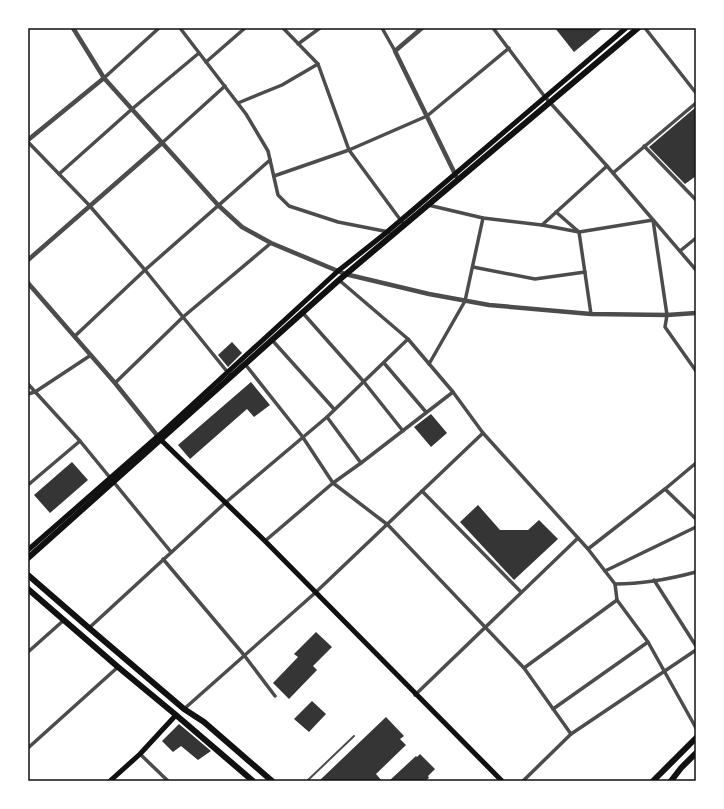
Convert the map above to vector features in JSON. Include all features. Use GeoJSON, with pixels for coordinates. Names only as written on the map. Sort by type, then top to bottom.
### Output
{"type":"FeatureCollection","features":[{"type":"Feature","properties":{"kind":"main road"},"geometry":{"type":"LineString","coordinates":[[229,374],[245,364],[345,274],[394,234],[420,203],[456,176],[547,99],[626,28]]}},
{"type":"Feature","properties":{"kind":"main road"},"geometry":{"type":"LineString","coordinates":[[547,99],[638,28]]}},
{"type":"Feature","properties":{"kind":"main road"},"geometry":{"type":"LineString","coordinates":[[28,558],[229,374],[338,271],[387,232],[428,205],[456,176]]}},
{"type":"Feature","properties":{"kind":"main road"},"geometry":{"type":"LineString","coordinates":[[159,438],[265,541],[502,781]]}},
{"type":"Feature","properties":{"kind":"main road"},"geometry":{"type":"LineString","coordinates":[[28,550],[112,480]]}},
{"type":"Feature","properties":{"kind":"main road"},"geometry":{"type":"LineString","coordinates":[[28,575],[184,709],[204,722],[272,781]]}},
{"type":"Feature","properties":{"kind":"main road"},"geometry":{"type":"LineString","coordinates":[[28,589],[118,668],[253,781]]}},
{"type":"Feature","properties":{"kind":"main road"},"geometry":{"type":"LineString","coordinates":[[110,781],[140,754],[176,715],[184,709]]}},
{"type":"Feature","properties":{"kind":"main road"},"geometry":{"type":"LineString","coordinates":[[653,781],[696,738]]}},
{"type":"Feature","properties":{"kind":"main road"},"geometry":{"type":"LineString","coordinates":[[671,781],[696,753]]}},
{"type":"Feature","properties":{"kind":"street"},"geometry":{"type":"LineString","coordinates":[[73,28],[104,78],[218,205],[242,227],[271,243],[345,274],[429,294],[489,305],[590,314],[667,315],[696,313]]}},
{"type":"Feature","properties":{"kind":"street"},"geometry":{"type":"LineString","coordinates":[[159,28],[104,78],[28,141],[89,205],[145,270],[229,374]]}},
{"type":"Feature","properties":{"kind":"street"},"geometry":{"type":"LineString","coordinates":[[180,28],[246,114],[268,150],[278,194],[289,206],[338,222],[394,234]]}},
{"type":"Feature","properties":{"kind":"street"},"geometry":{"type":"LineString","coordinates":[[206,62],[246,28]]}},
{"type":"Feature","properties":{"kind":"street"},"geometry":{"type":"LineString","coordinates":[[283,28],[318,64],[348,150],[403,222]]}},
{"type":"Feature","properties":{"kind":"street"},"geometry":{"type":"LineString","coordinates":[[298,44],[320,28]]}},
{"type":"Feature","properties":{"kind":"street"},"geometry":{"type":"LineString","coordinates":[[382,28],[395,51],[456,176]]}},
{"type":"Feature","properties":{"kind":"street"},"geometry":{"type":"LineString","coordinates":[[395,51],[422,28]]}},
{"type":"Feature","properties":{"kind":"street"},"geometry":{"type":"LineString","coordinates":[[494,28],[547,99],[607,166],[696,270]]}},
{"type":"Feature","properties":{"kind":"street"},"geometry":{"type":"LineString","coordinates":[[645,28],[696,93]]}},
{"type":"Feature","properties":{"kind":"street"},"geometry":{"type":"LineString","coordinates":[[274,176],[348,150],[427,116],[509,48]]}},
{"type":"Feature","properties":{"kind":"street"},"geometry":{"type":"LineString","coordinates":[[59,174],[132,108],[199,52]]}},
{"type":"Feature","properties":{"kind":"street"},"geometry":{"type":"LineString","coordinates":[[238,103],[282,85],[318,64]]}},
{"type":"Feature","properties":{"kind":"street"},"geometry":{"type":"LineString","coordinates":[[28,260],[225,86]]}},
{"type":"Feature","properties":{"kind":"street"},"geometry":{"type":"LineString","coordinates":[[613,173],[696,103]]}},
{"type":"Feature","properties":{"kind":"street"},"geometry":{"type":"LineString","coordinates":[[644,146],[696,200]]}},
{"type":"Feature","properties":{"kind":"street"},"geometry":{"type":"LineString","coordinates":[[75,336],[145,270],[270,160]]}},
{"type":"Feature","properties":{"kind":"street"},"geometry":{"type":"LineString","coordinates":[[542,225],[607,166]]}},
{"type":"Feature","properties":{"kind":"street"},"geometry":{"type":"LineString","coordinates":[[420,203],[483,218],[542,225],[579,232],[653,220]]}},
{"type":"Feature","properties":{"kind":"street"},"geometry":{"type":"LineString","coordinates":[[556,212],[579,232],[590,314]]}},
{"type":"Feature","properties":{"kind":"street"},"geometry":{"type":"LineString","coordinates":[[429,364],[465,301],[483,218]]}},
{"type":"Feature","properties":{"kind":"street"},"geometry":{"type":"LineString","coordinates":[[653,220],[667,315],[665,327],[696,371]]}},
{"type":"Feature","properties":{"kind":"street"},"geometry":{"type":"LineString","coordinates":[[680,251],[696,238]]}},
{"type":"Feature","properties":{"kind":"street"},"geometry":{"type":"LineString","coordinates":[[115,383],[183,317],[271,243]]}},
{"type":"Feature","properties":{"kind":"street"},"geometry":{"type":"LineString","coordinates":[[473,266],[535,279],[585,272]]}},
{"type":"Feature","properties":{"kind":"street"},"geometry":{"type":"LineString","coordinates":[[339,280],[408,340],[453,392],[483,433],[588,549],[616,584],[617,600],[648,642],[696,728]]}},
{"type":"Feature","properties":{"kind":"street"},"geometry":{"type":"LineString","coordinates":[[28,283],[115,383],[159,438]]}},
{"type":"Feature","properties":{"kind":"street"},"geometry":{"type":"LineString","coordinates":[[302,312],[364,382],[403,431]]}},
{"type":"Feature","properties":{"kind":"street"},"geometry":{"type":"LineString","coordinates":[[272,340],[334,410]]}},
{"type":"Feature","properties":{"kind":"street"},"geometry":{"type":"LineString","coordinates":[[89,628],[225,503],[334,410],[408,340]]}},
{"type":"Feature","properties":{"kind":"street"},"geometry":{"type":"LineString","coordinates":[[28,394],[35,392],[91,355]]}},
{"type":"Feature","properties":{"kind":"street"},"geometry":{"type":"LineString","coordinates":[[384,363],[426,412]]}},
{"type":"Feature","properties":{"kind":"street"},"geometry":{"type":"LineString","coordinates":[[245,364],[302,436],[333,483],[388,525],[484,628],[524,668],[571,734]]}},
{"type":"Feature","properties":{"kind":"street"},"geometry":{"type":"LineString","coordinates":[[28,384],[80,441],[171,552]]}},
{"type":"Feature","properties":{"kind":"street"},"geometry":{"type":"LineString","coordinates":[[265,541],[333,483],[453,392]]}},
{"type":"Feature","properties":{"kind":"street"},"geometry":{"type":"LineString","coordinates":[[326,417],[361,463]]}},
{"type":"Feature","properties":{"kind":"street"},"geometry":{"type":"LineString","coordinates":[[184,709],[315,593],[483,433]]}},
{"type":"Feature","properties":{"kind":"street"},"geometry":{"type":"LineString","coordinates":[[28,485],[80,441]]}},
{"type":"Feature","properties":{"kind":"street"},"geometry":{"type":"LineString","coordinates":[[588,549],[696,463]]}},
{"type":"Feature","properties":{"kind":"street"},"geometry":{"type":"LineString","coordinates":[[665,489],[696,519]]}},
{"type":"Feature","properties":{"kind":"street"},"geometry":{"type":"LineString","coordinates":[[422,491],[521,592]]}},
{"type":"Feature","properties":{"kind":"street"},"geometry":{"type":"LineString","coordinates":[[605,571],[696,527]]}},
{"type":"Feature","properties":{"kind":"street"},"geometry":{"type":"LineString","coordinates":[[415,694],[578,538]]}},
{"type":"Feature","properties":{"kind":"street"},"geometry":{"type":"LineString","coordinates":[[163,559],[244,656],[275,696]]}},
{"type":"Feature","properties":{"kind":"street"},"geometry":{"type":"LineString","coordinates":[[616,584],[633,584],[696,572]]}},
{"type":"Feature","properties":{"kind":"street"},"geometry":{"type":"LineString","coordinates":[[654,580],[696,646]]}},
{"type":"Feature","properties":{"kind":"street"},"geometry":{"type":"LineString","coordinates":[[524,668],[617,600]]}},
{"type":"Feature","properties":{"kind":"street"},"geometry":{"type":"LineString","coordinates":[[28,652],[64,620]]}},
{"type":"Feature","properties":{"kind":"street"},"geometry":{"type":"LineString","coordinates":[[553,709],[648,642]]}},
{"type":"Feature","properties":{"kind":"street"},"geometry":{"type":"LineString","coordinates":[[523,781],[571,734],[696,650]]}},
{"type":"Feature","properties":{"kind":"street"},"geometry":{"type":"LineString","coordinates":[[28,748],[118,668]]}},
{"type":"Feature","properties":{"kind":"street"},"geometry":{"type":"LineString","coordinates":[[140,754],[168,781]]}},
{"type":"Feature","properties":{"kind":"lane"},"geometry":{"type":"LineString","coordinates":[[306,781],[354,736]]}},
{"type":"Feature","properties":{"kind":"building"},"geometry":{"type":"Polygon","coordinates":[[[555,28],[603,28],[574,52],[555,28]]]}},
{"type":"Feature","properties":{"kind":"building"},"geometry":{"type":"Polygon","coordinates":[[[696,107],[696,176],[685,184],[649,147],[696,107]]]}},
{"type":"Feature","properties":{"kind":"building"},"geometry":{"type":"Polygon","coordinates":[[[232,342],[242,353],[228,367],[218,355],[232,342]]]}},
{"type":"Feature","properties":{"kind":"building"},"geometry":{"type":"Polygon","coordinates":[[[251,382],[270,405],[254,417],[247,409],[190,459],[178,445],[251,382]]]}},
{"type":"Feature","properties":{"kind":"building"},"geometry":{"type":"Polygon","coordinates":[[[431,414],[447,433],[431,447],[414,427],[431,414]]]}},
{"type":"Feature","properties":{"kind":"building"},"geometry":{"type":"Polygon","coordinates":[[[72,462],[88,480],[50,513],[34,495],[72,462]]]}},
{"type":"Feature","properties":{"kind":"building"},"geometry":{"type":"Polygon","coordinates":[[[478,505],[500,530],[528,530],[539,520],[558,539],[514,580],[460,522],[478,505]]]}},
{"type":"Feature","properties":{"kind":"building"},"geometry":{"type":"Polygon","coordinates":[[[316,632],[332,647],[313,666],[317,670],[289,699],[273,683],[298,657],[294,654],[316,632]]]}},
{"type":"Feature","properties":{"kind":"building"},"geometry":{"type":"Polygon","coordinates":[[[312,701],[326,714],[309,732],[294,719],[312,701]]]}},
{"type":"Feature","properties":{"kind":"building"},"geometry":{"type":"Polygon","coordinates":[[[386,717],[404,736],[400,739],[406,745],[376,774],[382,781],[319,781],[386,717]]]}},
{"type":"Feature","properties":{"kind":"building"},"geometry":{"type":"Polygon","coordinates":[[[179,724],[211,751],[198,760],[181,746],[173,752],[162,741],[179,724]]]}},
{"type":"Feature","properties":{"kind":"building"},"geometry":{"type":"Polygon","coordinates":[[[420,754],[435,769],[428,776],[429,778],[425,781],[389,781],[416,756],[417,757],[420,754]]]}}]}
